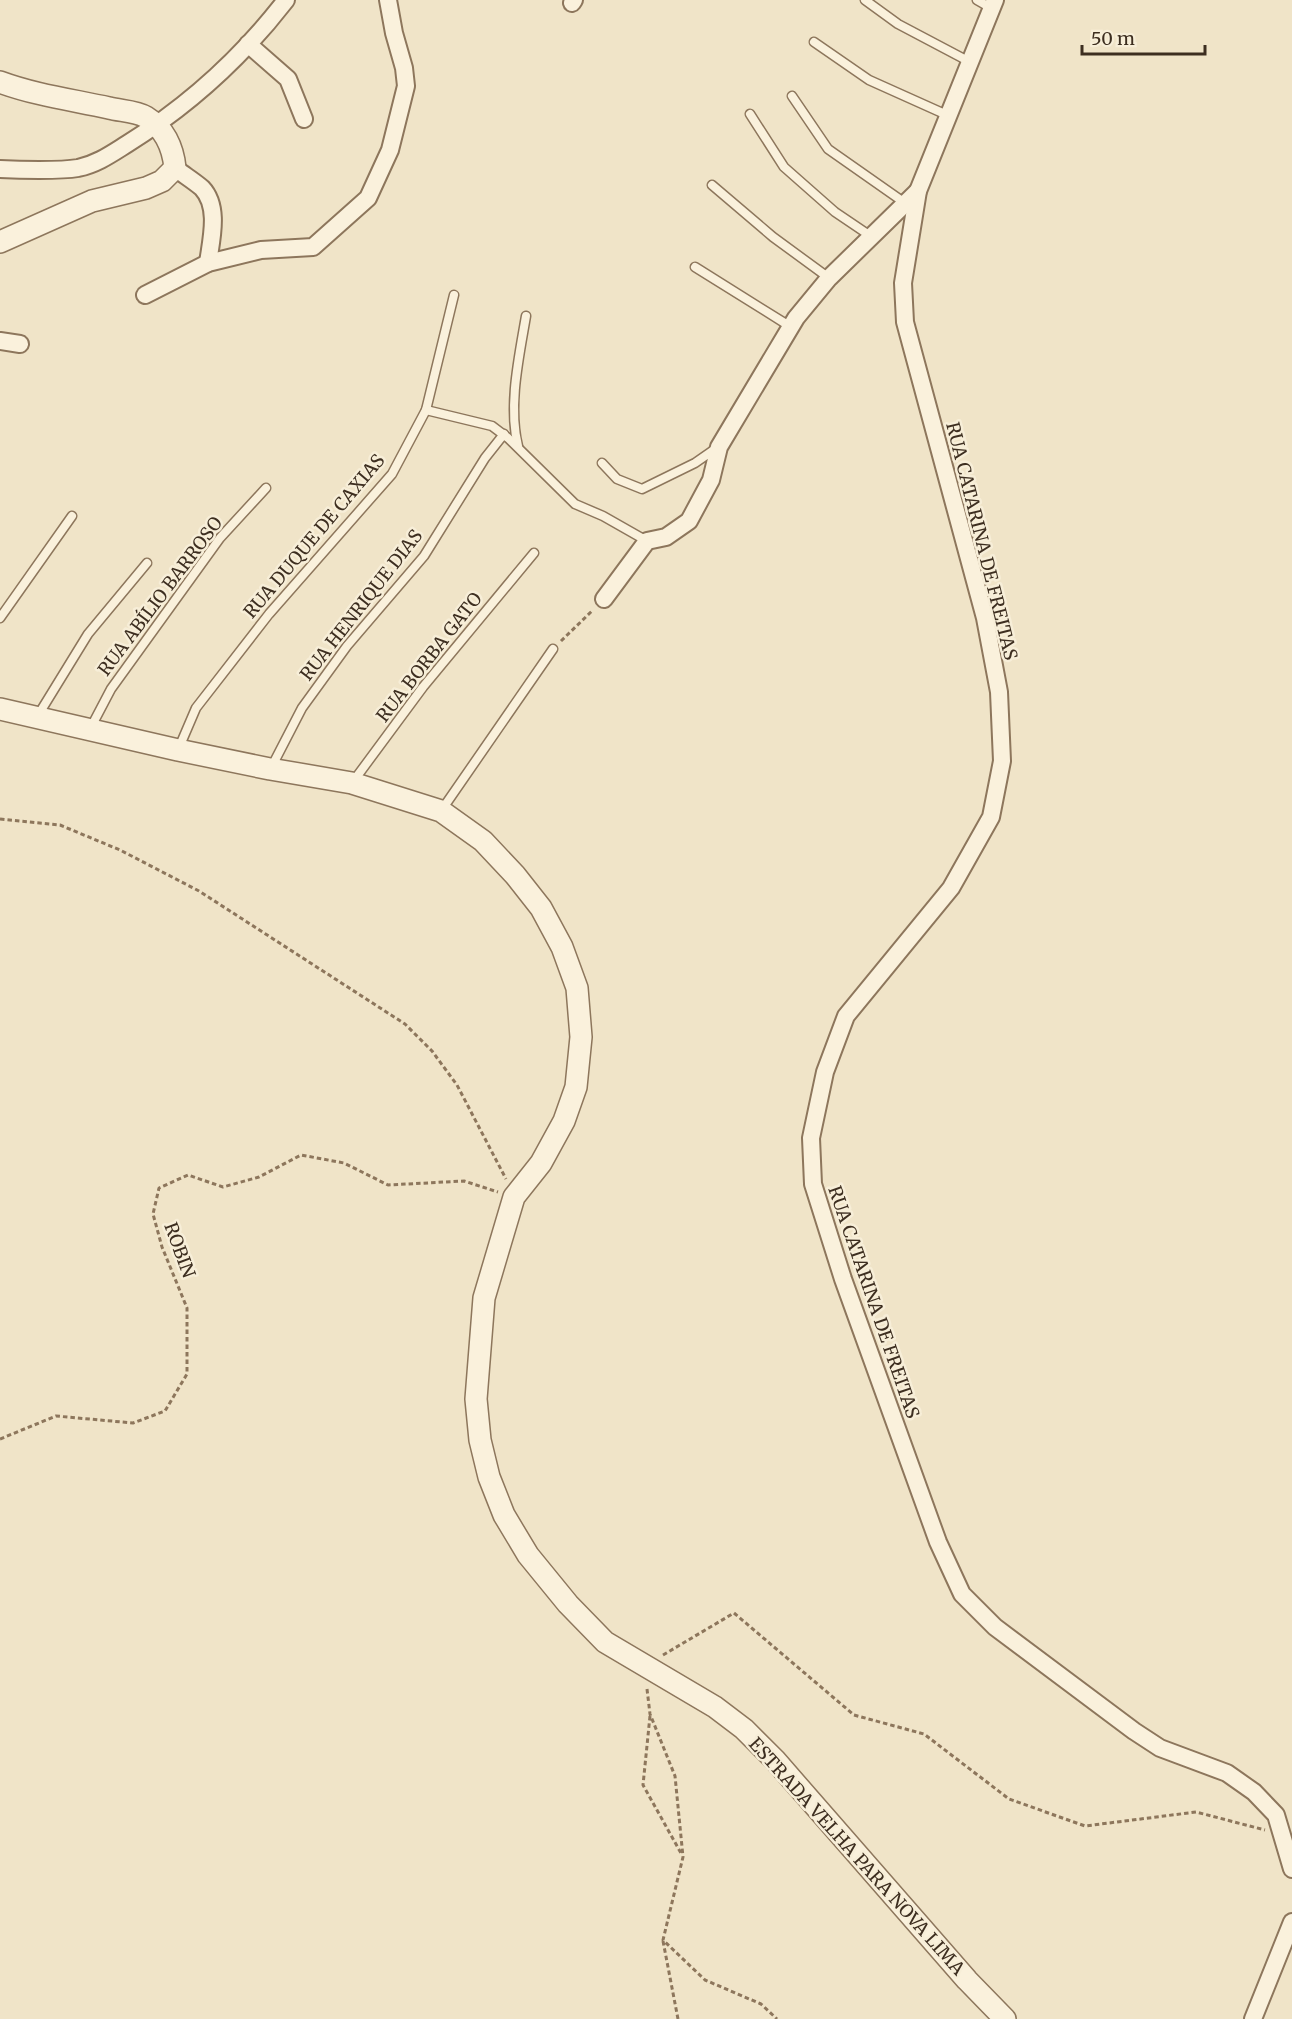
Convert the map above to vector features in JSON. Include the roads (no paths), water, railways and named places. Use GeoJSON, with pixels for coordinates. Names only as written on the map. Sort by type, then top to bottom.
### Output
{"type":"FeatureCollection","features":[{"type":"Feature","properties":{"kind":"street"},"geometry":{"type":"LineString","coordinates":[[0,169],[77,168],[99,162],[156,126],[206,86],[248,44],[286,0]]}},
{"type":"Feature","properties":{"kind":"street"},"geometry":{"type":"LineString","coordinates":[[145,295],[208,263],[261,250],[313,247],[368,198],[390,150],[406,86],[388,0]]}},
{"type":"Feature","properties":{"kind":"street","name":"RUA CATARINA DE FREITAS"},"geometry":{"type":"LineString","coordinates":[[988,3],[970,62],[918,191],[903,284],[905,322],[986,618],[999,692],[1002,761],[991,817],[951,888],[846,1016],[825,1072],[811,1138],[813,1184],[840,1268],[938,1542],[962,1594],[995,1628],[1134,1731],[1160,1748],[1227,1773],[1254,1792],[1275,1815],[1292,1869]]}},
{"type":"Feature","properties":{"kind":"street"},"geometry":{"type":"LineString","coordinates":[[248,44],[288,79],[304,119]]}},
{"type":"Feature","properties":{"kind":"street"},"geometry":{"type":"LineString","coordinates":[[0,82],[21,90],[139,114],[156,126],[168,140],[174,154],[175,168],[203,189],[211,203],[213,221],[208,263]]}},
{"type":"Feature","properties":{"kind":"street"},"geometry":{"type":"LineString","coordinates":[[0,242],[92,201],[162,181],[175,168]]}},
{"type":"Feature","properties":{"kind":"street"},"geometry":{"type":"LineString","coordinates":[[604,599],[647,541],[666,537],[689,520],[711,480],[719,447],[791,327],[829,278],[918,191]]}},
{"type":"Feature","properties":{"kind":"street"},"geometry":{"type":"LineString","coordinates":[[0,340],[20,344]]}},
{"type":"Feature","properties":{"kind":"street","name":"ESTRADA VELHA PARA NOVA LIMA"},"geometry":{"type":"LineString","coordinates":[[0,709],[270,770],[352,783],[441,812],[483,841],[515,875],[541,909],[562,947],[577,988],[581,1036],[576,1087],[564,1121],[541,1162],[514,1197],[484,1298],[476,1399],[480,1440],[489,1477],[504,1515],[528,1555],[568,1604],[605,1642],[714,1707],[744,1729],[775,1760],[967,1980],[1005,2019]]}},
{"type":"Feature","properties":{"kind":"street"},"geometry":{"type":"LineString","coordinates":[[1253,2019],[1292,1922]]}},
{"type":"Feature","properties":{"kind":"lane"},"geometry":{"type":"LineString","coordinates":[[865,0],[898,24],[970,62]]}},
{"type":"Feature","properties":{"kind":"lane"},"geometry":{"type":"LineString","coordinates":[[814,42],[869,80],[947,115]]}},
{"type":"Feature","properties":{"kind":"lane"},"geometry":{"type":"LineString","coordinates":[[792,96],[828,149],[905,203]]}},
{"type":"Feature","properties":{"kind":"lane"},"geometry":{"type":"LineString","coordinates":[[750,114],[784,167],[835,212],[872,237]]}},
{"type":"Feature","properties":{"kind":"lane"},"geometry":{"type":"LineString","coordinates":[[712,184],[773,237],[829,278]]}},
{"type":"Feature","properties":{"kind":"lane"},"geometry":{"type":"LineString","coordinates":[[696,267],[791,327]]}},
{"type":"Feature","properties":{"kind":"lane","name":"RUA DUQUE DE CAXIAS"},"geometry":{"type":"LineString","coordinates":[[178,750],[196,708],[268,614],[392,474],[426,410],[454,295]]}},
{"type":"Feature","properties":{"kind":"lane"},"geometry":{"type":"LineString","coordinates":[[518,447],[514,431],[517,369],[526,316]]}},
{"type":"Feature","properties":{"kind":"lane"},"geometry":{"type":"LineString","coordinates":[[426,410],[492,426],[518,447],[575,504],[603,516],[647,541]]}},
{"type":"Feature","properties":{"kind":"lane","name":"RUA HENRIQUE DIAS"},"geometry":{"type":"LineString","coordinates":[[270,770],[302,708],[347,646],[424,556],[485,458],[504,435]]}},
{"type":"Feature","properties":{"kind":"lane"},"geometry":{"type":"LineString","coordinates":[[602,463],[617,479],[642,489],[695,463],[719,447]]}},
{"type":"Feature","properties":{"kind":"lane","name":"RUA ABÍLIO BARROSO"},"geometry":{"type":"LineString","coordinates":[[90,730],[111,690],[220,538],[266,488]]}},
{"type":"Feature","properties":{"kind":"lane"},"geometry":{"type":"LineString","coordinates":[[0,618],[72,516]]}},
{"type":"Feature","properties":{"kind":"lane","name":"RUA BORBA GATO"},"geometry":{"type":"LineString","coordinates":[[352,783],[423,687],[534,553]]}},
{"type":"Feature","properties":{"kind":"lane"},"geometry":{"type":"LineString","coordinates":[[37,718],[88,634],[147,563]]}},
{"type":"Feature","properties":{"kind":"lane"},"geometry":{"type":"LineString","coordinates":[[441,812],[553,649]]}}]}
